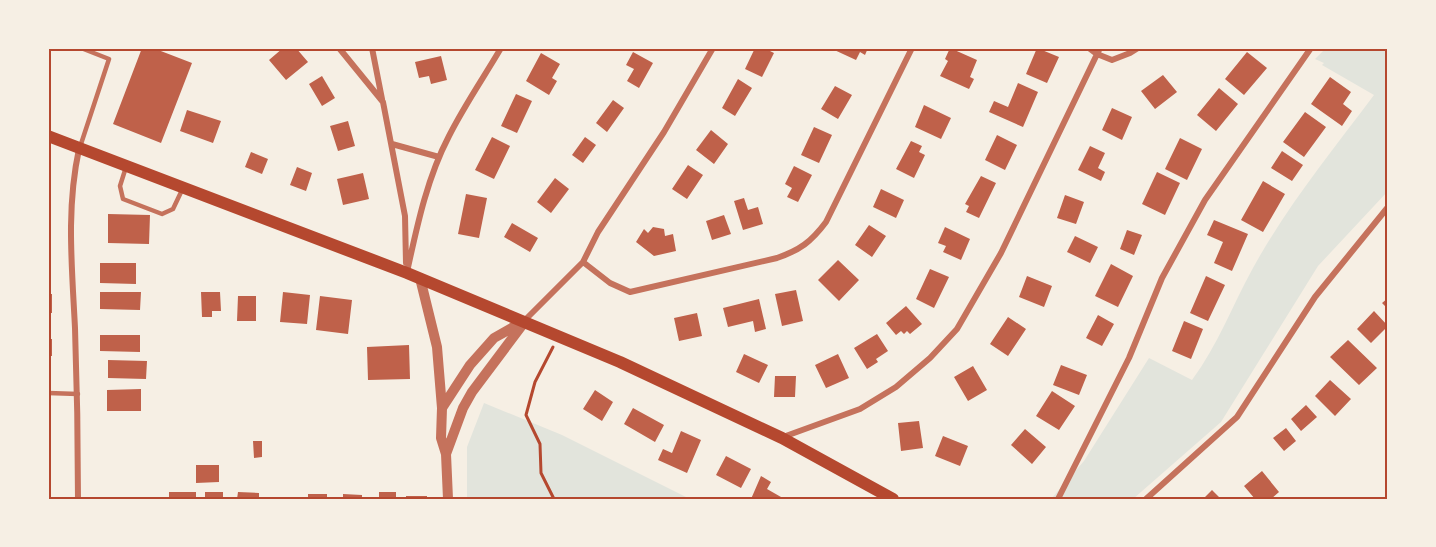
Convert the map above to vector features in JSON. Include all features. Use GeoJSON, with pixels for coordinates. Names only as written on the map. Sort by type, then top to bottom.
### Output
{"type":"FeatureCollection","features":[{"type":"Feature","properties":{"kind":"main road"},"geometry":{"type":"LineString","coordinates":[[48,136],[420,278],[524,321],[654,377],[782,438],[893,499]]}},
{"type":"Feature","properties":{"kind":"street"},"geometry":{"type":"LineString","coordinates":[[339,48],[383,102]]}},
{"type":"Feature","properties":{"kind":"street"},"geometry":{"type":"LineString","coordinates":[[372,48],[405,216],[407,273]]}},
{"type":"Feature","properties":{"kind":"street"},"geometry":{"type":"LineString","coordinates":[[407,273],[420,214],[439,157],[449,135],[501,48]]}},
{"type":"Feature","properties":{"kind":"street"},"geometry":{"type":"LineString","coordinates":[[446,454],[463,408],[472,392],[524,321],[583,262],[598,232],[664,132],[713,48]]}},
{"type":"Feature","properties":{"kind":"street"},"geometry":{"type":"LineString","coordinates":[[583,262],[610,283],[630,292],[777,258],[794,252],[813,239],[826,222],[912,48]]}},
{"type":"Feature","properties":{"kind":"street"},"geometry":{"type":"LineString","coordinates":[[1089,48],[1099,51],[1112,60],[1138,48]]}},
{"type":"Feature","properties":{"kind":"street"},"geometry":{"type":"LineString","coordinates":[[1058,499],[1130,358],[1162,278],[1205,200],[1311,48]]}},
{"type":"Feature","properties":{"kind":"street"},"geometry":{"type":"LineString","coordinates":[[782,438],[860,409],[896,387],[930,358],[957,329],[1000,253],[1099,51]]}},
{"type":"Feature","properties":{"kind":"street"},"geometry":{"type":"LineString","coordinates":[[392,144],[439,157]]}},
{"type":"Feature","properties":{"kind":"street"},"geometry":{"type":"LineString","coordinates":[[78,499],[78,394],[70,213],[72,179],[79,149]]}},
{"type":"Feature","properties":{"kind":"street"},"geometry":{"type":"LineString","coordinates":[[1146,499],[1237,417],[1315,297],[1388,207]]}},
{"type":"Feature","properties":{"kind":"street"},"geometry":{"type":"LineString","coordinates":[[420,278],[436,347],[442,408],[441,438],[446,454],[448,499]]}},
{"type":"Feature","properties":{"kind":"street"},"geometry":{"type":"LineString","coordinates":[[442,408],[470,365],[494,338],[524,321]]}},
{"type":"Feature","properties":{"kind":"lane"},"geometry":{"type":"LineString","coordinates":[[79,149],[109,59],[81,48]]}},
{"type":"Feature","properties":{"kind":"lane"},"geometry":{"type":"LineString","coordinates":[[126,166],[120,186],[123,199],[162,214],[173,209],[183,188]]}},
{"type":"Feature","properties":{"kind":"lane"},"geometry":{"type":"LineString","coordinates":[[48,393],[78,394]]}},
{"type":"Feature","properties":{"kind":"path"},"geometry":{"type":"LineString","coordinates":[[554,499],[541,473],[540,444],[526,415],[535,382],[558,336]]}},
{"type":"Feature","properties":{"kind":"shaded area"},"geometry":{"type":"Polygon","coordinates":[[[1326,48],[1388,48],[1388,191],[1318,266],[1221,422],[1133,499],[1051,499],[1084,461],[1149,358],[1192,380],[1210,353],[1253,268],[1280,223],[1310,179],[1374,95],[1315,59],[1326,48]]]}},
{"type":"Feature","properties":{"kind":"shaded area"},"geometry":{"type":"Polygon","coordinates":[[[484,403],[562,435],[690,499],[467,499],[467,447],[484,403]]]}},
{"type":"Feature","properties":{"kind":"building"},"geometry":{"type":"Polygon","coordinates":[[[142,48],[153,48],[192,63],[161,143],[113,124],[142,48]]]}},
{"type":"Feature","properties":{"kind":"building"},"geometry":{"type":"Polygon","coordinates":[[[283,48],[296,48],[308,62],[286,80],[269,60],[283,48]]]}},
{"type":"Feature","properties":{"kind":"building"},"geometry":{"type":"Polygon","coordinates":[[[755,48],[764,48],[774,53],[762,77],[745,69],[755,48]]]}},
{"type":"Feature","properties":{"kind":"building"},"geometry":{"type":"Polygon","coordinates":[[[830,48],[868,48],[865,55],[860,52],[856,60],[830,48]]]}},
{"type":"Feature","properties":{"kind":"building"},"geometry":{"type":"Polygon","coordinates":[[[950,48],[977,60],[970,77],[974,79],[969,89],[940,76],[948,61],[945,59],[950,48]]]}},
{"type":"Feature","properties":{"kind":"building"},"geometry":{"type":"Polygon","coordinates":[[[1037,48],[1059,57],[1047,83],[1026,74],[1037,48]]]}},
{"type":"Feature","properties":{"kind":"building"},"geometry":{"type":"Polygon","coordinates":[[[633,52],[653,63],[639,88],[627,81],[634,69],[626,65],[633,52]]]}},
{"type":"Feature","properties":{"kind":"building"},"geometry":{"type":"Polygon","coordinates":[[[1247,52],[1267,68],[1244,95],[1225,79],[1247,52]]]}},
{"type":"Feature","properties":{"kind":"building"},"geometry":{"type":"Polygon","coordinates":[[[541,53],[560,64],[552,78],[557,81],[549,95],[526,81],[541,53]]]}},
{"type":"Feature","properties":{"kind":"building"},"geometry":{"type":"Polygon","coordinates":[[[441,56],[447,80],[431,84],[429,76],[419,78],[415,62],[441,56]]]}},
{"type":"Feature","properties":{"kind":"building"},"geometry":{"type":"Polygon","coordinates":[[[1163,75],[1177,92],[1155,109],[1141,91],[1163,75]]]}},
{"type":"Feature","properties":{"kind":"building"},"geometry":{"type":"Polygon","coordinates":[[[322,76],[335,98],[322,106],[309,84],[322,76]]]}},
{"type":"Feature","properties":{"kind":"building"},"geometry":{"type":"Polygon","coordinates":[[[1330,77],[1351,92],[1343,104],[1352,111],[1342,126],[1311,104],[1330,77]]]}},
{"type":"Feature","properties":{"kind":"building"},"geometry":{"type":"Polygon","coordinates":[[[738,79],[752,88],[735,116],[722,108],[738,79]]]}},
{"type":"Feature","properties":{"kind":"building"},"geometry":{"type":"Polygon","coordinates":[[[1018,83],[1038,92],[1023,127],[989,112],[994,101],[1008,107],[1018,83]]]}},
{"type":"Feature","properties":{"kind":"building"},"geometry":{"type":"Polygon","coordinates":[[[835,86],[852,95],[838,119],[821,109],[835,86]]]}},
{"type":"Feature","properties":{"kind":"building"},"geometry":{"type":"Polygon","coordinates":[[[1219,88],[1238,104],[1216,131],[1197,115],[1219,88]]]}},
{"type":"Feature","properties":{"kind":"building"},"geometry":{"type":"Polygon","coordinates":[[[516,94],[532,101],[517,133],[501,126],[516,94]]]}},
{"type":"Feature","properties":{"kind":"building"},"geometry":{"type":"Polygon","coordinates":[[[613,100],[624,108],[607,132],[596,123],[613,100]]]}},
{"type":"Feature","properties":{"kind":"building"},"geometry":{"type":"Polygon","coordinates":[[[924,105],[951,118],[941,139],[915,127],[924,105]]]}},
{"type":"Feature","properties":{"kind":"building"},"geometry":{"type":"Polygon","coordinates":[[[1112,108],[1132,117],[1122,140],[1102,130],[1112,108]]]}},
{"type":"Feature","properties":{"kind":"building"},"geometry":{"type":"Polygon","coordinates":[[[187,110],[221,121],[213,143],[180,131],[187,110]]]}},
{"type":"Feature","properties":{"kind":"building"},"geometry":{"type":"Polygon","coordinates":[[[1305,112],[1326,127],[1304,157],[1283,142],[1305,112]]]}},
{"type":"Feature","properties":{"kind":"building"},"geometry":{"type":"Polygon","coordinates":[[[348,121],[355,146],[338,151],[330,126],[348,121]]]}},
{"type":"Feature","properties":{"kind":"building"},"geometry":{"type":"Polygon","coordinates":[[[814,127],[832,135],[819,163],[801,155],[814,127]]]}},
{"type":"Feature","properties":{"kind":"building"},"geometry":{"type":"Polygon","coordinates":[[[711,130],[728,144],[714,164],[696,150],[711,130]]]}},
{"type":"Feature","properties":{"kind":"building"},"geometry":{"type":"Polygon","coordinates":[[[997,135],[1017,145],[1005,170],[985,160],[997,135]]]}},
{"type":"Feature","properties":{"kind":"building"},"geometry":{"type":"Polygon","coordinates":[[[492,137],[510,146],[494,179],[475,170],[492,137]]]}},
{"type":"Feature","properties":{"kind":"building"},"geometry":{"type":"Polygon","coordinates":[[[585,137],[596,145],[583,163],[572,155],[585,137]]]}},
{"type":"Feature","properties":{"kind":"building"},"geometry":{"type":"Polygon","coordinates":[[[1180,138],[1202,149],[1187,180],[1165,169],[1180,138]]]}},
{"type":"Feature","properties":{"kind":"building"},"geometry":{"type":"Polygon","coordinates":[[[911,141],[922,146],[919,152],[925,155],[914,178],[896,169],[911,141]]]}},
{"type":"Feature","properties":{"kind":"building"},"geometry":{"type":"Polygon","coordinates":[[[1090,146],[1105,153],[1098,168],[1105,172],[1101,181],[1078,170],[1090,146]]]}},
{"type":"Feature","properties":{"kind":"building"},"geometry":{"type":"Polygon","coordinates":[[[1282,151],[1303,165],[1292,181],[1271,168],[1282,151]]]}},
{"type":"Feature","properties":{"kind":"building"},"geometry":{"type":"Polygon","coordinates":[[[251,152],[268,159],[262,174],[245,167],[251,152]]]}},
{"type":"Feature","properties":{"kind":"building"},"geometry":{"type":"Polygon","coordinates":[[[688,165],[703,175],[687,199],[672,189],[688,165]]]}},
{"type":"Feature","properties":{"kind":"building"},"geometry":{"type":"Polygon","coordinates":[[[794,166],[812,175],[798,202],[787,197],[792,188],[785,184],[794,166]]]}},
{"type":"Feature","properties":{"kind":"building"},"geometry":{"type":"Polygon","coordinates":[[[297,167],[312,173],[306,191],[290,185],[297,167]]]}},
{"type":"Feature","properties":{"kind":"building"},"geometry":{"type":"Polygon","coordinates":[[[1157,172],[1180,183],[1165,215],[1142,204],[1157,172]]]}},
{"type":"Feature","properties":{"kind":"building"},"geometry":{"type":"Polygon","coordinates":[[[363,173],[369,199],[343,205],[337,179],[363,173]]]}},
{"type":"Feature","properties":{"kind":"building"},"geometry":{"type":"Polygon","coordinates":[[[981,176],[996,183],[979,218],[966,212],[969,206],[965,204],[981,176]]]}},
{"type":"Feature","properties":{"kind":"building"},"geometry":{"type":"Polygon","coordinates":[[[555,178],[569,189],[551,213],[537,202],[555,178]]]}},
{"type":"Feature","properties":{"kind":"building"},"geometry":{"type":"Polygon","coordinates":[[[1263,181],[1285,194],[1263,232],[1241,220],[1263,181]]]}},
{"type":"Feature","properties":{"kind":"building"},"geometry":{"type":"Polygon","coordinates":[[[881,189],[904,200],[896,218],[873,207],[881,189]]]}},
{"type":"Feature","properties":{"kind":"building"},"geometry":{"type":"Polygon","coordinates":[[[466,194],[487,198],[479,238],[458,234],[466,194]]]}},
{"type":"Feature","properties":{"kind":"building"},"geometry":{"type":"Polygon","coordinates":[[[1065,195],[1084,202],[1076,224],[1057,218],[1065,195]]]}},
{"type":"Feature","properties":{"kind":"building"},"geometry":{"type":"Polygon","coordinates":[[[744,198],[748,210],[758,207],[763,224],[743,230],[734,201],[744,198]]]}},
{"type":"Feature","properties":{"kind":"building"},"geometry":{"type":"Polygon","coordinates":[[[108,214],[150,215],[149,244],[108,243],[108,214]]]}},
{"type":"Feature","properties":{"kind":"building"},"geometry":{"type":"Polygon","coordinates":[[[724,215],[731,234],[712,240],[706,221],[724,215]]]}},
{"type":"Feature","properties":{"kind":"building"},"geometry":{"type":"Polygon","coordinates":[[[1214,220],[1248,234],[1232,271],[1214,263],[1223,242],[1207,235],[1214,220]]]}},
{"type":"Feature","properties":{"kind":"building"},"geometry":{"type":"Polygon","coordinates":[[[512,223],[538,238],[530,252],[504,237],[512,223]]]}},
{"type":"Feature","properties":{"kind":"building"},"geometry":{"type":"Polygon","coordinates":[[[869,225],[886,236],[872,257],[855,245],[869,225]]]}},
{"type":"Feature","properties":{"kind":"building"},"geometry":{"type":"Polygon","coordinates":[[[653,227],[664,229],[665,236],[673,234],[676,251],[654,256],[636,242],[644,229],[648,233],[653,227]]]}},
{"type":"Feature","properties":{"kind":"building"},"geometry":{"type":"Polygon","coordinates":[[[945,227],[970,239],[961,260],[943,252],[946,246],[938,243],[945,227]]]}},
{"type":"Feature","properties":{"kind":"building"},"geometry":{"type":"Polygon","coordinates":[[[1127,230],[1142,235],[1134,255],[1120,249],[1127,230]]]}},
{"type":"Feature","properties":{"kind":"building"},"geometry":{"type":"Polygon","coordinates":[[[1075,236],[1098,247],[1090,263],[1067,252],[1075,236]]]}},
{"type":"Feature","properties":{"kind":"building"},"geometry":{"type":"Polygon","coordinates":[[[838,260],[859,280],[839,301],[818,280],[838,260]]]}},
{"type":"Feature","properties":{"kind":"building"},"geometry":{"type":"Polygon","coordinates":[[[100,263],[136,263],[136,284],[100,283],[100,263]]]}},
{"type":"Feature","properties":{"kind":"building"},"geometry":{"type":"Polygon","coordinates":[[[1111,264],[1133,276],[1118,307],[1095,296],[1111,264]]]}},
{"type":"Feature","properties":{"kind":"building"},"geometry":{"type":"Polygon","coordinates":[[[930,269],[949,277],[934,308],[916,299],[930,269]]]}},
{"type":"Feature","properties":{"kind":"building"},"geometry":{"type":"Polygon","coordinates":[[[1027,276],[1052,286],[1044,307],[1019,297],[1027,276]]]}},
{"type":"Feature","properties":{"kind":"building"},"geometry":{"type":"Polygon","coordinates":[[[1206,276],[1225,285],[1208,321],[1190,313],[1206,276]]]}},
{"type":"Feature","properties":{"kind":"building"},"geometry":{"type":"Polygon","coordinates":[[[796,290],[803,321],[782,326],[775,294],[796,290]]]}},
{"type":"Feature","properties":{"kind":"building"},"geometry":{"type":"Polygon","coordinates":[[[100,292],[141,292],[140,310],[100,309],[100,292]]]}},
{"type":"Feature","properties":{"kind":"building"},"geometry":{"type":"Polygon","coordinates":[[[201,292],[220,292],[221,311],[212,311],[212,317],[202,317],[201,292]]]}},
{"type":"Feature","properties":{"kind":"building"},"geometry":{"type":"Polygon","coordinates":[[[283,292],[310,295],[307,324],[280,322],[283,292]]]}},
{"type":"Feature","properties":{"kind":"building"},"geometry":{"type":"Polygon","coordinates":[[[48,294],[52,294],[52,313],[48,313],[48,294]]]}},
{"type":"Feature","properties":{"kind":"building"},"geometry":{"type":"Polygon","coordinates":[[[238,296],[256,296],[256,321],[237,321],[238,296]]]}},
{"type":"Feature","properties":{"kind":"building"},"geometry":{"type":"Polygon","coordinates":[[[320,296],[352,300],[348,334],[316,330],[320,296]]]}},
{"type":"Feature","properties":{"kind":"building"},"geometry":{"type":"Polygon","coordinates":[[[1388,298],[1388,309],[1382,303],[1388,298]]]}},
{"type":"Feature","properties":{"kind":"building"},"geometry":{"type":"Polygon","coordinates":[[[759,299],[766,329],[755,332],[753,321],[728,327],[723,308],[759,299]]]}},
{"type":"Feature","properties":{"kind":"building"},"geometry":{"type":"Polygon","coordinates":[[[906,306],[922,324],[910,334],[907,331],[904,334],[901,331],[896,335],[886,323],[906,306]]]}},
{"type":"Feature","properties":{"kind":"building"},"geometry":{"type":"Polygon","coordinates":[[[1374,311],[1388,326],[1371,343],[1357,329],[1374,311]]]}},
{"type":"Feature","properties":{"kind":"building"},"geometry":{"type":"Polygon","coordinates":[[[697,313],[702,336],[679,341],[674,318],[697,313]]]}},
{"type":"Feature","properties":{"kind":"building"},"geometry":{"type":"Polygon","coordinates":[[[1098,315],[1114,324],[1102,346],[1086,338],[1098,315]]]}},
{"type":"Feature","properties":{"kind":"building"},"geometry":{"type":"Polygon","coordinates":[[[1008,317],[1026,329],[1008,356],[990,344],[1008,317]]]}},
{"type":"Feature","properties":{"kind":"building"},"geometry":{"type":"Polygon","coordinates":[[[1184,321],[1203,329],[1191,359],[1172,351],[1184,321]]]}},
{"type":"Feature","properties":{"kind":"building"},"geometry":{"type":"Polygon","coordinates":[[[877,334],[888,351],[876,359],[878,362],[867,369],[854,348],[877,334]]]}},
{"type":"Feature","properties":{"kind":"building"},"geometry":{"type":"Polygon","coordinates":[[[100,335],[140,335],[140,352],[100,351],[100,335]]]}},
{"type":"Feature","properties":{"kind":"building"},"geometry":{"type":"Polygon","coordinates":[[[48,339],[52,339],[52,356],[48,356],[48,339]]]}},
{"type":"Feature","properties":{"kind":"building"},"geometry":{"type":"Polygon","coordinates":[[[1348,340],[1377,368],[1359,385],[1330,357],[1348,340]]]}},
{"type":"Feature","properties":{"kind":"building"},"geometry":{"type":"Polygon","coordinates":[[[409,345],[410,379],[368,380],[367,347],[409,345]]]}},
{"type":"Feature","properties":{"kind":"building"},"geometry":{"type":"Polygon","coordinates":[[[744,354],[768,365],[759,383],[736,372],[744,354]]]}},
{"type":"Feature","properties":{"kind":"building"},"geometry":{"type":"Polygon","coordinates":[[[838,354],[849,378],[826,388],[815,365],[838,354]]]}},
{"type":"Feature","properties":{"kind":"building"},"geometry":{"type":"Polygon","coordinates":[[[108,360],[147,361],[146,379],[108,378],[108,360]]]}},
{"type":"Feature","properties":{"kind":"building"},"geometry":{"type":"Polygon","coordinates":[[[1061,365],[1087,375],[1079,395],[1053,385],[1061,365]]]}},
{"type":"Feature","properties":{"kind":"building"},"geometry":{"type":"Polygon","coordinates":[[[973,366],[987,390],[968,401],[954,377],[973,366]]]}},
{"type":"Feature","properties":{"kind":"building"},"geometry":{"type":"Polygon","coordinates":[[[775,376],[796,376],[795,397],[774,397],[775,376]]]}},
{"type":"Feature","properties":{"kind":"building"},"geometry":{"type":"Polygon","coordinates":[[[1330,380],[1351,399],[1335,416],[1315,396],[1330,380]]]}},
{"type":"Feature","properties":{"kind":"building"},"geometry":{"type":"Polygon","coordinates":[[[141,389],[141,411],[107,411],[107,390],[141,389]]]}},
{"type":"Feature","properties":{"kind":"building"},"geometry":{"type":"Polygon","coordinates":[[[595,390],[613,402],[602,421],[583,409],[595,390]]]}},
{"type":"Feature","properties":{"kind":"building"},"geometry":{"type":"Polygon","coordinates":[[[1052,391],[1075,406],[1059,430],[1036,416],[1052,391]]]}},
{"type":"Feature","properties":{"kind":"building"},"geometry":{"type":"Polygon","coordinates":[[[1306,405],[1317,417],[1301,431],[1291,419],[1306,405]]]}},
{"type":"Feature","properties":{"kind":"building"},"geometry":{"type":"Polygon","coordinates":[[[633,408],[664,425],[655,442],[624,424],[633,408]]]}},
{"type":"Feature","properties":{"kind":"building"},"geometry":{"type":"Polygon","coordinates":[[[919,421],[923,448],[901,451],[898,423],[919,421]]]}},
{"type":"Feature","properties":{"kind":"building"},"geometry":{"type":"Polygon","coordinates":[[[1286,428],[1296,441],[1284,451],[1273,438],[1286,428]]]}},
{"type":"Feature","properties":{"kind":"building"},"geometry":{"type":"Polygon","coordinates":[[[1025,429],[1046,447],[1032,464],[1011,445],[1025,429]]]}},
{"type":"Feature","properties":{"kind":"building"},"geometry":{"type":"Polygon","coordinates":[[[681,431],[701,440],[687,473],[658,460],[663,449],[672,453],[681,431]]]}},
{"type":"Feature","properties":{"kind":"building"},"geometry":{"type":"Polygon","coordinates":[[[943,436],[968,446],[960,466],[935,456],[943,436]]]}},
{"type":"Feature","properties":{"kind":"building"},"geometry":{"type":"Polygon","coordinates":[[[253,441],[262,441],[262,457],[254,458],[253,441]]]}},
{"type":"Feature","properties":{"kind":"building"},"geometry":{"type":"Polygon","coordinates":[[[726,456],[751,469],[741,488],[716,475],[726,456]]]}},
{"type":"Feature","properties":{"kind":"building"},"geometry":{"type":"Polygon","coordinates":[[[196,465],[219,465],[219,482],[196,483],[196,465]]]}},
{"type":"Feature","properties":{"kind":"building"},"geometry":{"type":"Polygon","coordinates":[[[1262,471],[1279,492],[1271,499],[1255,499],[1244,486],[1262,471]]]}},
{"type":"Feature","properties":{"kind":"building"},"geometry":{"type":"Polygon","coordinates":[[[761,476],[771,482],[767,489],[781,497],[780,499],[751,499],[761,476]]]}},
{"type":"Feature","properties":{"kind":"building"},"geometry":{"type":"Polygon","coordinates":[[[1212,490],[1221,499],[1203,499],[1212,490]]]}},
{"type":"Feature","properties":{"kind":"building"},"geometry":{"type":"Polygon","coordinates":[[[169,492],[196,492],[196,499],[169,499],[169,492]]]}},
{"type":"Feature","properties":{"kind":"building"},"geometry":{"type":"Polygon","coordinates":[[[205,492],[223,492],[223,499],[205,499],[205,492]]]}},
{"type":"Feature","properties":{"kind":"building"},"geometry":{"type":"Polygon","coordinates":[[[238,492],[259,493],[259,499],[237,499],[238,492]]]}},
{"type":"Feature","properties":{"kind":"building"},"geometry":{"type":"Polygon","coordinates":[[[379,492],[396,492],[396,499],[379,499],[379,492]]]}},
{"type":"Feature","properties":{"kind":"building"},"geometry":{"type":"Polygon","coordinates":[[[308,494],[327,494],[327,499],[308,499],[308,494]]]}},
{"type":"Feature","properties":{"kind":"building"},"geometry":{"type":"Polygon","coordinates":[[[343,494],[362,495],[362,499],[343,499],[343,494]]]}},
{"type":"Feature","properties":{"kind":"building"},"geometry":{"type":"Polygon","coordinates":[[[406,496],[427,496],[427,499],[406,499],[406,496]]]}},
{"type":"Feature","properties":{"kind":"building"},"geometry":{"type":"Polygon","coordinates":[[[136,497],[156,497],[156,499],[136,499],[136,497]]]}}]}
